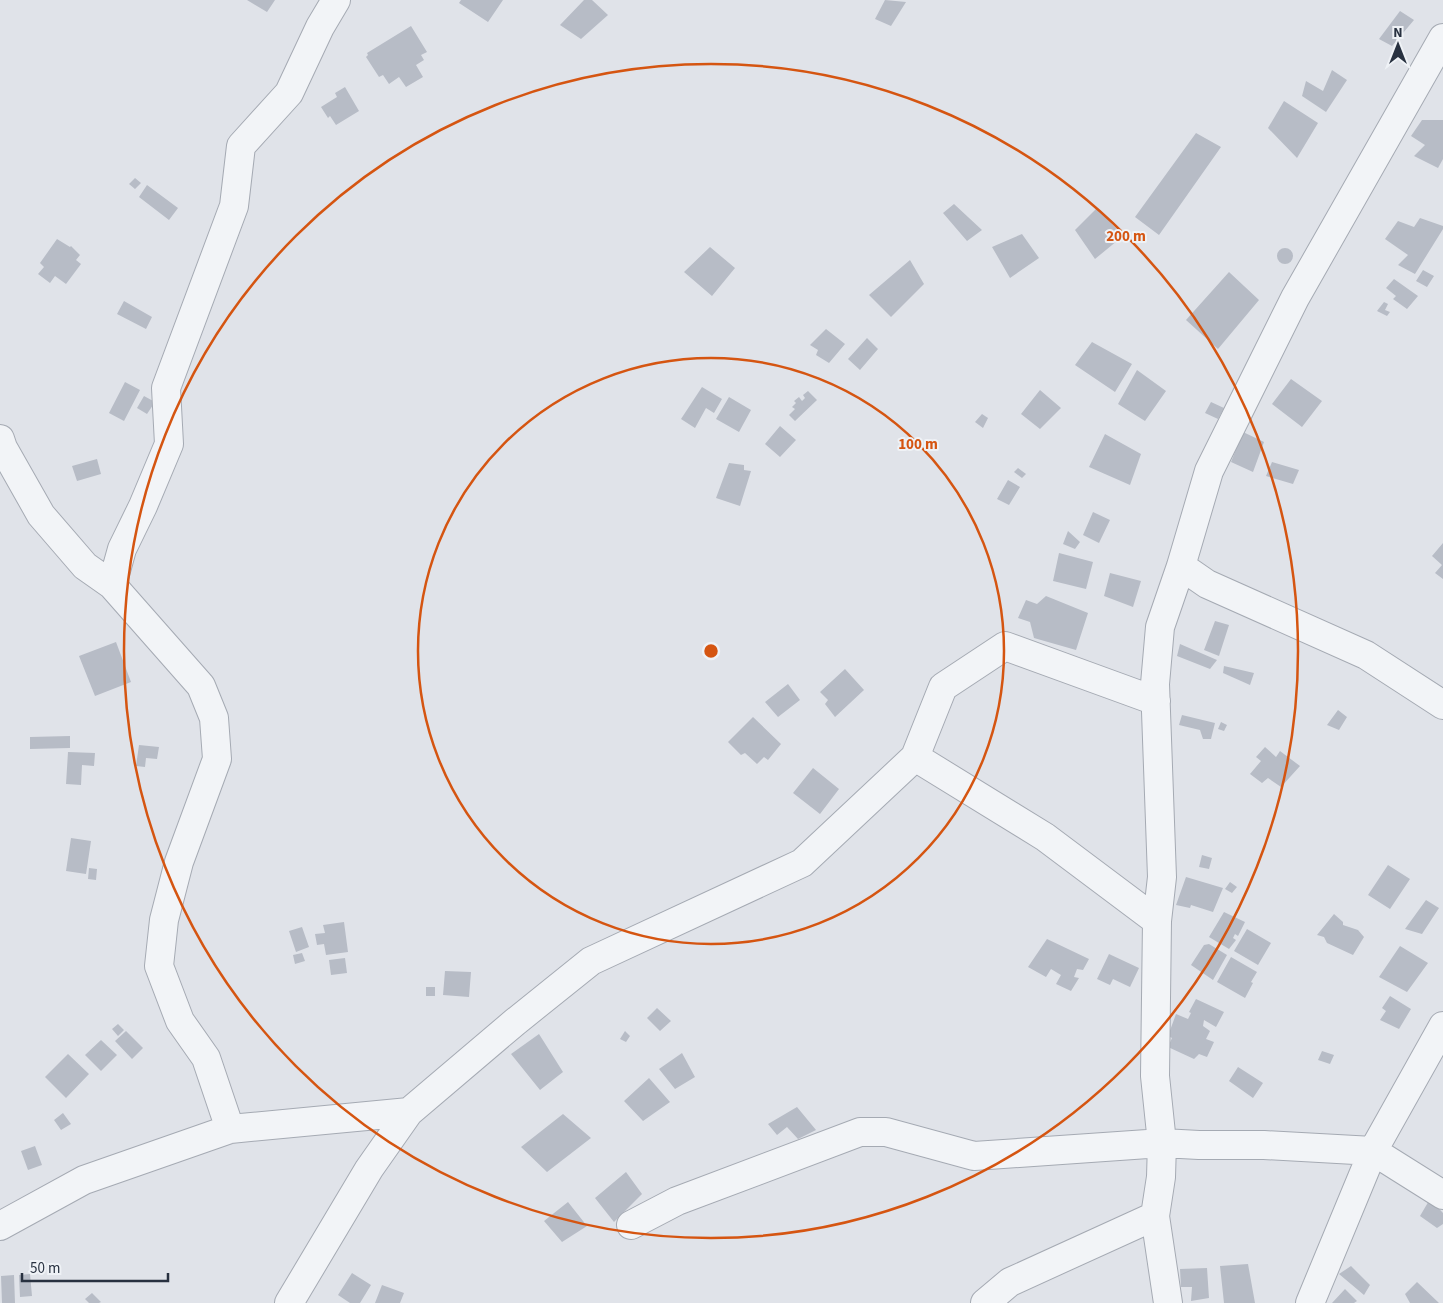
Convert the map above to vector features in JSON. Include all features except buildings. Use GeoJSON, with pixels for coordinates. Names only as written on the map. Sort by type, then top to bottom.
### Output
{"type":"FeatureCollection","features":[{"type":"Feature","properties":{"kind":"street"},"geometry":{"type":"LineString","coordinates":[[112,585],[122,549],[143,506],[169,444],[166,388],[234,206],[241,146],[289,93],[320,26],[336,0]]}},
{"type":"Feature","properties":{"kind":"street"},"geometry":{"type":"LineString","coordinates":[[1168,1303],[1155,1216],[1161,1177],[1162,1143],[1155,1076],[1157,921],[1162,877],[1155,684],[1160,627],[1181,566],[1209,471],[1286,315],[1443,38]]}},
{"type":"Feature","properties":{"kind":"street"},"geometry":{"type":"LineString","coordinates":[[0,439],[3,448],[41,515],[84,566],[112,585],[201,686],[214,718],[217,760],[180,862],[164,920],[159,966],[180,1021],[206,1058],[230,1129]]}},
{"type":"Feature","properties":{"kind":"street"},"geometry":{"type":"LineString","coordinates":[[1181,566],[1207,584],[1366,655],[1443,705]]}},
{"type":"Feature","properties":{"kind":"street"},"geometry":{"type":"LineString","coordinates":[[289,1303],[369,1169],[409,1112],[514,1022],[591,961],[802,863],[915,757],[943,687],[1005,646],[1156,701]]}},
{"type":"Feature","properties":{"kind":"street"},"geometry":{"type":"LineString","coordinates":[[915,757],[1045,837],[1157,921]]}},
{"type":"Feature","properties":{"kind":"street"},"geometry":{"type":"LineString","coordinates":[[1310,1303],[1373,1151],[1443,1026]]}},
{"type":"Feature","properties":{"kind":"street"},"geometry":{"type":"LineString","coordinates":[[0,1226],[84,1180],[230,1129],[409,1112]]}},
{"type":"Feature","properties":{"kind":"street"},"geometry":{"type":"LineString","coordinates":[[631,1225],[677,1201],[860,1132],[886,1132],[974,1156],[1162,1143],[1264,1145],[1373,1151],[1443,1195]]}},
{"type":"Feature","properties":{"kind":"street"},"geometry":{"type":"LineString","coordinates":[[985,1303],[1010,1282],[1155,1216]]}}]}
